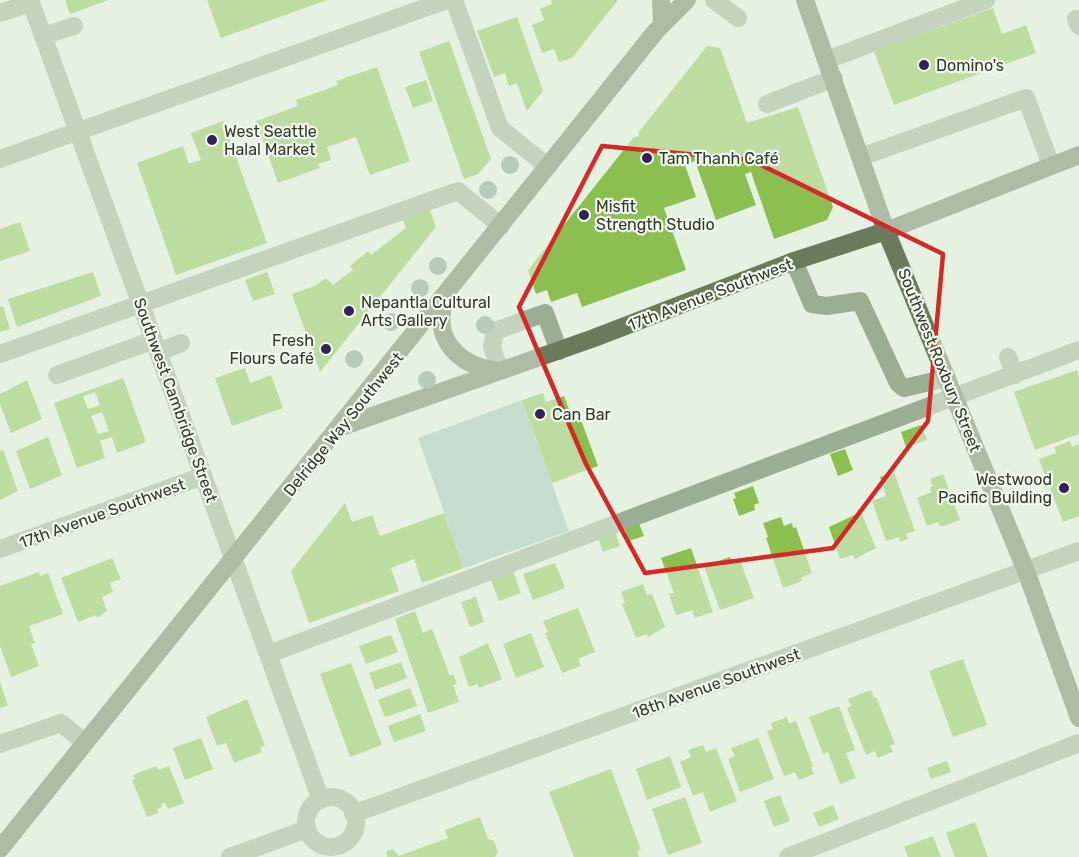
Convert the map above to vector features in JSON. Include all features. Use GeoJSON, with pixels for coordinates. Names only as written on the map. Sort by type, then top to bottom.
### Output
{"type":"FeatureCollection","features":[{"type":"Feature","properties":{"kind":"main road"},"geometry":{"type":"LineString","coordinates":[[661,0],[662,23]]}},
{"type":"Feature","properties":{"kind":"main road","name":"Delridge Way Southwest"},"geometry":{"type":"LineString","coordinates":[[0,849],[340,428],[662,23],[687,0]]}},
{"type":"Feature","properties":{"kind":"main road","name":"Southwest Roxbury Street"},"geometry":{"type":"LineString","coordinates":[[805,0],[886,231],[1026,571],[1079,718]]}},
{"type":"Feature","properties":{"kind":"main road","name":"17th Avenue Southwest"},"geometry":{"type":"LineString","coordinates":[[340,428],[559,351],[794,261],[886,231],[1079,155]]}},
{"type":"Feature","properties":{"kind":"main road"},"geometry":{"type":"LineString","coordinates":[[448,292],[441,319],[449,345],[469,364],[500,371]]}},
{"type":"Feature","properties":{"kind":"street"},"geometry":{"type":"LineString","coordinates":[[0,159],[447,0]]}},
{"type":"Feature","properties":{"kind":"street"},"geometry":{"type":"LineString","coordinates":[[454,0],[500,128],[548,167]]}},
{"type":"Feature","properties":{"kind":"street"},"geometry":{"type":"LineString","coordinates":[[714,0],[738,18]]}},
{"type":"Feature","properties":{"kind":"street"},"geometry":{"type":"LineString","coordinates":[[827,60],[986,0]]}},
{"type":"Feature","properties":{"kind":"street"},"geometry":{"type":"LineString","coordinates":[[0,14],[30,1]]}},
{"type":"Feature","properties":{"kind":"street","name":"Southwest Cambridge Street"},"geometry":{"type":"LineString","coordinates":[[30,1],[321,800]]}},
{"type":"Feature","properties":{"kind":"street"},"geometry":{"type":"LineString","coordinates":[[43,36],[74,26]]}},
{"type":"Feature","properties":{"kind":"street"},"geometry":{"type":"LineString","coordinates":[[767,104],[834,78]]}},
{"type":"Feature","properties":{"kind":"street"},"geometry":{"type":"LineString","coordinates":[[861,157],[1026,98],[1052,165]]}},
{"type":"Feature","properties":{"kind":"street"},"geometry":{"type":"LineString","coordinates":[[0,354],[458,191],[501,226]]}},
{"type":"Feature","properties":{"kind":"street"},"geometry":{"type":"LineString","coordinates":[[794,261],[812,304],[827,306],[860,301],[898,383],[904,388],[948,378]]}},
{"type":"Feature","properties":{"kind":"street"},"geometry":{"type":"LineString","coordinates":[[500,371],[492,347],[495,331],[525,320],[546,313],[559,351]]}},
{"type":"Feature","properties":{"kind":"street"},"geometry":{"type":"LineString","coordinates":[[57,375],[156,346],[182,343]]}},
{"type":"Feature","properties":{"kind":"street"},"geometry":{"type":"LineString","coordinates":[[269,654],[1079,350]]}},
{"type":"Feature","properties":{"kind":"street"},"geometry":{"type":"LineString","coordinates":[[1008,357],[1015,375]]}},
{"type":"Feature","properties":{"kind":"street","name":"17th Avenue Southwest"},"geometry":{"type":"LineString","coordinates":[[0,549],[203,476]]}},
{"type":"Feature","properties":{"kind":"street","name":"18th Avenue Southwest"},"geometry":{"type":"LineString","coordinates":[[353,814],[1079,551]]}},
{"type":"Feature","properties":{"kind":"street"},"geometry":{"type":"LineString","coordinates":[[0,744],[61,723],[86,743]]}},
{"type":"Feature","properties":{"kind":"street"},"geometry":{"type":"LineString","coordinates":[[788,857],[1079,743]]}},
{"type":"Feature","properties":{"kind":"street"},"geometry":{"type":"LineString","coordinates":[[339,799],[353,814],[355,827],[340,851],[315,842],[307,829],[307,814],[321,800],[339,799]]}},
{"type":"Feature","properties":{"kind":"street"},"geometry":{"type":"LineString","coordinates":[[230,857],[307,829]]}},
{"type":"Feature","properties":{"kind":"highlighted area"},"geometry":{"type":"Polygon","coordinates":[[[602,146],[751,160],[943,254],[928,421],[833,548],[645,573],[586,464],[519,307],[602,146]]]}},
{"type":"Feature","properties":{"kind":"green space"},"geometry":{"type":"Polygon","coordinates":[[[522,400],[569,531],[464,568],[418,438],[522,400]]]}},
{"type":"Feature","properties":{"kind":"building"},"geometry":{"type":"Polygon","coordinates":[[[65,0],[109,0],[70,14],[65,0]]]}},
{"type":"Feature","properties":{"kind":"building"},"geometry":{"type":"Polygon","coordinates":[[[207,0],[327,0],[221,38],[207,0]]]}},
{"type":"Feature","properties":{"kind":"building"},"geometry":{"type":"Polygon","coordinates":[[[551,0],[618,0],[572,58],[559,62],[554,49],[542,53],[532,25],[544,20],[540,9],[552,4],[551,0]]]}},
{"type":"Feature","properties":{"kind":"building"},"geometry":{"type":"Polygon","coordinates":[[[993,8],[1002,34],[1026,25],[1036,53],[894,105],[874,51],[993,8]]]}},
{"type":"Feature","properties":{"kind":"building"},"geometry":{"type":"Polygon","coordinates":[[[517,17],[543,91],[527,111],[517,83],[509,86],[505,73],[494,77],[477,31],[517,17]]]}},
{"type":"Feature","properties":{"kind":"building"},"geometry":{"type":"Polygon","coordinates":[[[449,41],[491,159],[478,174],[464,179],[419,52],[449,41]]]}},
{"type":"Feature","properties":{"kind":"building"},"geometry":{"type":"Polygon","coordinates":[[[707,46],[720,48],[747,123],[798,107],[833,207],[827,220],[774,239],[751,172],[745,174],[756,205],[716,220],[695,161],[685,165],[696,197],[664,208],[686,270],[582,307],[577,293],[551,302],[547,290],[536,294],[528,270],[634,137],[639,136],[638,133],[707,46]]]}},
{"type":"Feature","properties":{"kind":"building"},"geometry":{"type":"Polygon","coordinates":[[[377,67],[410,161],[370,175],[356,137],[327,147],[331,160],[318,164],[320,168],[278,183],[256,121],[298,106],[296,100],[338,85],[336,81],[377,67]]]}},
{"type":"Feature","properties":{"kind":"building"},"geometry":{"type":"Polygon","coordinates":[[[426,80],[433,101],[413,108],[405,87],[426,80]]]}},
{"type":"Feature","properties":{"kind":"building"},"geometry":{"type":"Polygon","coordinates":[[[223,121],[267,243],[176,275],[137,163],[183,146],[189,164],[201,160],[191,133],[223,121]]]}},
{"type":"Feature","properties":{"kind":"building"},"geometry":{"type":"Polygon","coordinates":[[[430,210],[436,227],[320,372],[292,294],[315,286],[326,278],[333,285],[353,270],[350,266],[368,251],[371,255],[406,228],[403,220],[430,210]]]}},
{"type":"Feature","properties":{"kind":"building"},"geometry":{"type":"Polygon","coordinates":[[[20,222],[30,251],[0,261],[0,229],[20,222]]]}},
{"type":"Feature","properties":{"kind":"building"},"geometry":{"type":"Polygon","coordinates":[[[93,272],[101,296],[17,327],[8,299],[93,272]]]}},
{"type":"Feature","properties":{"kind":"building"},"geometry":{"type":"Polygon","coordinates":[[[267,272],[275,294],[253,301],[245,280],[267,272]]]}},
{"type":"Feature","properties":{"kind":"building"},"geometry":{"type":"Polygon","coordinates":[[[3,306],[10,329],[0,332],[0,307],[3,306]]]}},
{"type":"Feature","properties":{"kind":"building"},"geometry":{"type":"Polygon","coordinates":[[[245,368],[250,383],[271,375],[283,408],[232,426],[215,378],[245,368]]]}},
{"type":"Feature","properties":{"kind":"building"},"geometry":{"type":"Polygon","coordinates":[[[1077,370],[1079,434],[1035,450],[1014,392],[1077,370]]]}},
{"type":"Feature","properties":{"kind":"building"},"geometry":{"type":"Polygon","coordinates":[[[123,378],[146,442],[117,453],[112,437],[100,441],[105,458],[77,468],[54,403],[123,378]],[[95,392],[83,396],[88,409],[100,405],[95,392]],[[102,412],[91,416],[98,434],[109,431],[102,412]]]}},
{"type":"Feature","properties":{"kind":"building"},"geometry":{"type":"Polygon","coordinates":[[[27,380],[42,419],[11,433],[0,404],[0,394],[27,380]]]}},
{"type":"Feature","properties":{"kind":"building"},"geometry":{"type":"Polygon","coordinates":[[[543,393],[546,402],[564,396],[570,412],[577,409],[598,466],[552,483],[522,400],[543,393]]]}},
{"type":"Feature","properties":{"kind":"building"},"geometry":{"type":"Polygon","coordinates":[[[921,425],[927,440],[906,447],[901,432],[921,425]]]}},
{"type":"Feature","properties":{"kind":"building"},"geometry":{"type":"Polygon","coordinates":[[[48,437],[62,475],[30,489],[16,451],[48,437]]]}},
{"type":"Feature","properties":{"kind":"building","name":"Westwood Pacific Building"},"geometry":{"type":"Polygon","coordinates":[[[1070,441],[1072,447],[1079,444],[1079,516],[1063,522],[1039,459],[1056,453],[1055,447],[1070,441]]]}},
{"type":"Feature","properties":{"kind":"building"},"geometry":{"type":"Polygon","coordinates":[[[845,449],[853,470],[838,476],[830,454],[845,449]]]}},
{"type":"Feature","properties":{"kind":"building"},"geometry":{"type":"Polygon","coordinates":[[[3,450],[18,491],[0,500],[0,451],[3,450]]]}},
{"type":"Feature","properties":{"kind":"building"},"geometry":{"type":"Polygon","coordinates":[[[894,472],[915,531],[906,534],[908,539],[900,542],[899,537],[886,541],[872,501],[886,496],[880,477],[894,472]]]}},
{"type":"Feature","properties":{"kind":"building"},"geometry":{"type":"Polygon","coordinates":[[[943,474],[960,520],[944,526],[940,526],[938,522],[927,526],[917,498],[931,492],[930,487],[933,486],[930,479],[943,474]]]}},
{"type":"Feature","properties":{"kind":"building"},"geometry":{"type":"Polygon","coordinates":[[[753,486],[759,503],[754,505],[755,510],[739,516],[733,499],[736,498],[734,493],[753,486]]]}},
{"type":"Feature","properties":{"kind":"building"},"geometry":{"type":"Polygon","coordinates":[[[345,503],[352,522],[372,515],[380,536],[444,513],[464,568],[422,583],[414,559],[391,568],[399,591],[309,623],[291,571],[345,503]]]}},
{"type":"Feature","properties":{"kind":"building"},"geometry":{"type":"Polygon","coordinates":[[[861,512],[876,548],[855,559],[853,555],[840,559],[829,527],[861,512]]]}},
{"type":"Feature","properties":{"kind":"building"},"geometry":{"type":"Polygon","coordinates":[[[781,517],[784,526],[792,523],[793,528],[796,527],[812,573],[801,578],[802,581],[783,588],[763,523],[781,517]]]}},
{"type":"Feature","properties":{"kind":"building"},"geometry":{"type":"Polygon","coordinates":[[[638,521],[644,536],[629,541],[624,527],[638,521]]]}},
{"type":"Feature","properties":{"kind":"building"},"geometry":{"type":"Polygon","coordinates":[[[615,532],[620,546],[603,552],[598,538],[615,532]]]}},
{"type":"Feature","properties":{"kind":"building"},"geometry":{"type":"Polygon","coordinates":[[[691,548],[713,612],[695,618],[692,610],[676,615],[669,594],[674,593],[661,558],[691,548]]]}},
{"type":"Feature","properties":{"kind":"building"},"geometry":{"type":"Polygon","coordinates":[[[730,557],[733,562],[740,560],[754,598],[720,610],[704,566],[730,557]]]}},
{"type":"Feature","properties":{"kind":"building"},"geometry":{"type":"Polygon","coordinates":[[[112,558],[121,579],[110,583],[113,592],[102,597],[107,611],[97,618],[96,615],[78,622],[61,578],[112,558]]]}},
{"type":"Feature","properties":{"kind":"building"},"geometry":{"type":"Polygon","coordinates":[[[555,563],[565,588],[533,600],[523,574],[555,563]]]}},
{"type":"Feature","properties":{"kind":"building"},"geometry":{"type":"Polygon","coordinates":[[[513,571],[521,593],[499,601],[491,580],[513,571]]]}},
{"type":"Feature","properties":{"kind":"building"},"geometry":{"type":"Polygon","coordinates":[[[39,572],[40,576],[48,573],[63,614],[29,626],[35,643],[31,644],[39,666],[11,677],[0,646],[0,586],[39,572]]]}},
{"type":"Feature","properties":{"kind":"building"},"geometry":{"type":"Polygon","coordinates":[[[643,584],[647,595],[652,594],[665,627],[648,637],[647,634],[636,638],[622,604],[625,603],[621,592],[643,584]]]}},
{"type":"Feature","properties":{"kind":"building"},"geometry":{"type":"Polygon","coordinates":[[[476,597],[484,622],[470,627],[461,602],[476,597]]]}},
{"type":"Feature","properties":{"kind":"building"},"geometry":{"type":"Polygon","coordinates":[[[578,608],[595,652],[578,659],[581,666],[562,673],[545,633],[548,632],[543,621],[578,608]]]}},
{"type":"Feature","properties":{"kind":"building"},"geometry":{"type":"Polygon","coordinates":[[[415,611],[423,633],[432,629],[450,676],[453,674],[457,684],[453,685],[459,702],[428,713],[395,619],[415,611]]]}},
{"type":"Feature","properties":{"kind":"building"},"geometry":{"type":"Polygon","coordinates":[[[531,633],[544,667],[516,678],[503,644],[531,633]]]}},
{"type":"Feature","properties":{"kind":"building"},"geometry":{"type":"Polygon","coordinates":[[[391,635],[398,652],[366,664],[359,646],[391,635]]]}},
{"type":"Feature","properties":{"kind":"building"},"geometry":{"type":"Polygon","coordinates":[[[488,643],[502,679],[479,688],[477,684],[469,687],[459,657],[488,643]]]}},
{"type":"Feature","properties":{"kind":"building"},"geometry":{"type":"Polygon","coordinates":[[[963,659],[987,725],[953,737],[929,671],[963,659]]]}},
{"type":"Feature","properties":{"kind":"building"},"geometry":{"type":"Polygon","coordinates":[[[401,662],[407,678],[375,690],[369,673],[401,662]]]}},
{"type":"Feature","properties":{"kind":"building"},"geometry":{"type":"Polygon","coordinates":[[[351,663],[382,745],[350,757],[320,674],[351,663]]]}},
{"type":"Feature","properties":{"kind":"building"},"geometry":{"type":"Polygon","coordinates":[[[0,682],[8,705],[0,708],[0,682]]]}},
{"type":"Feature","properties":{"kind":"building"},"geometry":{"type":"Polygon","coordinates":[[[410,688],[417,706],[385,717],[378,700],[410,688]]]}},
{"type":"Feature","properties":{"kind":"building"},"geometry":{"type":"Polygon","coordinates":[[[871,690],[895,744],[890,746],[893,752],[878,758],[875,751],[866,755],[847,708],[851,706],[848,699],[871,690]]]}},
{"type":"Feature","properties":{"kind":"building"},"geometry":{"type":"Polygon","coordinates":[[[247,699],[265,746],[260,747],[262,752],[234,763],[226,743],[217,746],[206,717],[247,699]]]}},
{"type":"Feature","properties":{"kind":"building"},"geometry":{"type":"Polygon","coordinates":[[[839,706],[855,750],[846,753],[856,778],[840,784],[828,752],[823,754],[809,717],[839,706]]]}},
{"type":"Feature","properties":{"kind":"building"},"geometry":{"type":"Polygon","coordinates":[[[420,714],[426,731],[394,742],[388,726],[420,714]]]}},
{"type":"Feature","properties":{"kind":"building"},"geometry":{"type":"Polygon","coordinates":[[[787,717],[789,724],[796,721],[813,766],[811,767],[814,774],[799,780],[795,772],[784,776],[767,731],[773,729],[771,723],[787,717]]]}},
{"type":"Feature","properties":{"kind":"building"},"geometry":{"type":"Polygon","coordinates":[[[201,738],[213,769],[185,780],[173,748],[201,738]]]}},
{"type":"Feature","properties":{"kind":"building"},"geometry":{"type":"Polygon","coordinates":[[[758,738],[774,779],[740,792],[728,759],[735,756],[731,748],[758,738]]]}},
{"type":"Feature","properties":{"kind":"building"},"geometry":{"type":"Polygon","coordinates":[[[703,745],[706,752],[716,748],[737,801],[710,812],[703,792],[693,796],[680,762],[691,757],[688,750],[703,745]]]}},
{"type":"Feature","properties":{"kind":"building"},"geometry":{"type":"Polygon","coordinates":[[[670,756],[681,787],[647,800],[636,769],[670,756]]]}},
{"type":"Feature","properties":{"kind":"building"},"geometry":{"type":"Polygon","coordinates":[[[947,761],[951,772],[931,779],[927,768],[947,761]]]}},
{"type":"Feature","properties":{"kind":"building"},"geometry":{"type":"Polygon","coordinates":[[[156,766],[158,770],[169,766],[184,803],[168,809],[165,803],[161,804],[162,807],[157,809],[158,813],[147,817],[132,780],[135,779],[133,775],[156,766]]]}},
{"type":"Feature","properties":{"kind":"building"},"geometry":{"type":"Polygon","coordinates":[[[611,769],[641,850],[637,851],[639,857],[574,857],[549,792],[611,769]]]}},
{"type":"Feature","properties":{"kind":"building"},"geometry":{"type":"Polygon","coordinates":[[[780,795],[790,821],[774,827],[764,801],[780,795]]]}},
{"type":"Feature","properties":{"kind":"building"},"geometry":{"type":"Polygon","coordinates":[[[685,797],[702,843],[668,855],[652,809],[685,797]]]}},
{"type":"Feature","properties":{"kind":"building"},"geometry":{"type":"Polygon","coordinates":[[[833,805],[839,819],[819,827],[813,813],[833,805]]]}},
{"type":"Feature","properties":{"kind":"building"},"geometry":{"type":"Polygon","coordinates":[[[480,817],[488,839],[494,841],[498,852],[495,857],[387,857],[387,851],[393,849],[399,856],[448,838],[445,830],[480,817]]]}},
{"type":"Feature","properties":{"kind":"building"},"geometry":{"type":"Polygon","coordinates":[[[975,822],[988,857],[955,857],[946,833],[975,822]]]}},
{"type":"Feature","properties":{"kind":"building"},"geometry":{"type":"Polygon","coordinates":[[[933,836],[941,857],[908,857],[904,847],[933,836]]]}},
{"type":"Feature","properties":{"kind":"place","name":"Domino's"},"geometry":{"type":"Point","coordinates":[924,65]}},
{"type":"Feature","properties":{"kind":"place","name":"West Seattle Halal Market"},"geometry":{"type":"Point","coordinates":[212,140]}},
{"type":"Feature","properties":{"kind":"place","name":"Tam Thanh Café"},"geometry":{"type":"Point","coordinates":[647,158]}},
{"type":"Feature","properties":{"kind":"place","name":"Misfit Strength Studio"},"geometry":{"type":"Point","coordinates":[584,215]}},
{"type":"Feature","properties":{"kind":"place","name":"Nepantla Cultural Arts Gallery"},"geometry":{"type":"Point","coordinates":[349,311]}},
{"type":"Feature","properties":{"kind":"place","name":"Fresh Flours Café"},"geometry":{"type":"Point","coordinates":[326,349]}},
{"type":"Feature","properties":{"kind":"place","name":"Can Bar"},"geometry":{"type":"Point","coordinates":[540,414]}},
{"type":"Feature","properties":{"kind":"place","name":"Westwood Pacific Building"},"geometry":{"type":"Point","coordinates":[1064,488]}}]}
